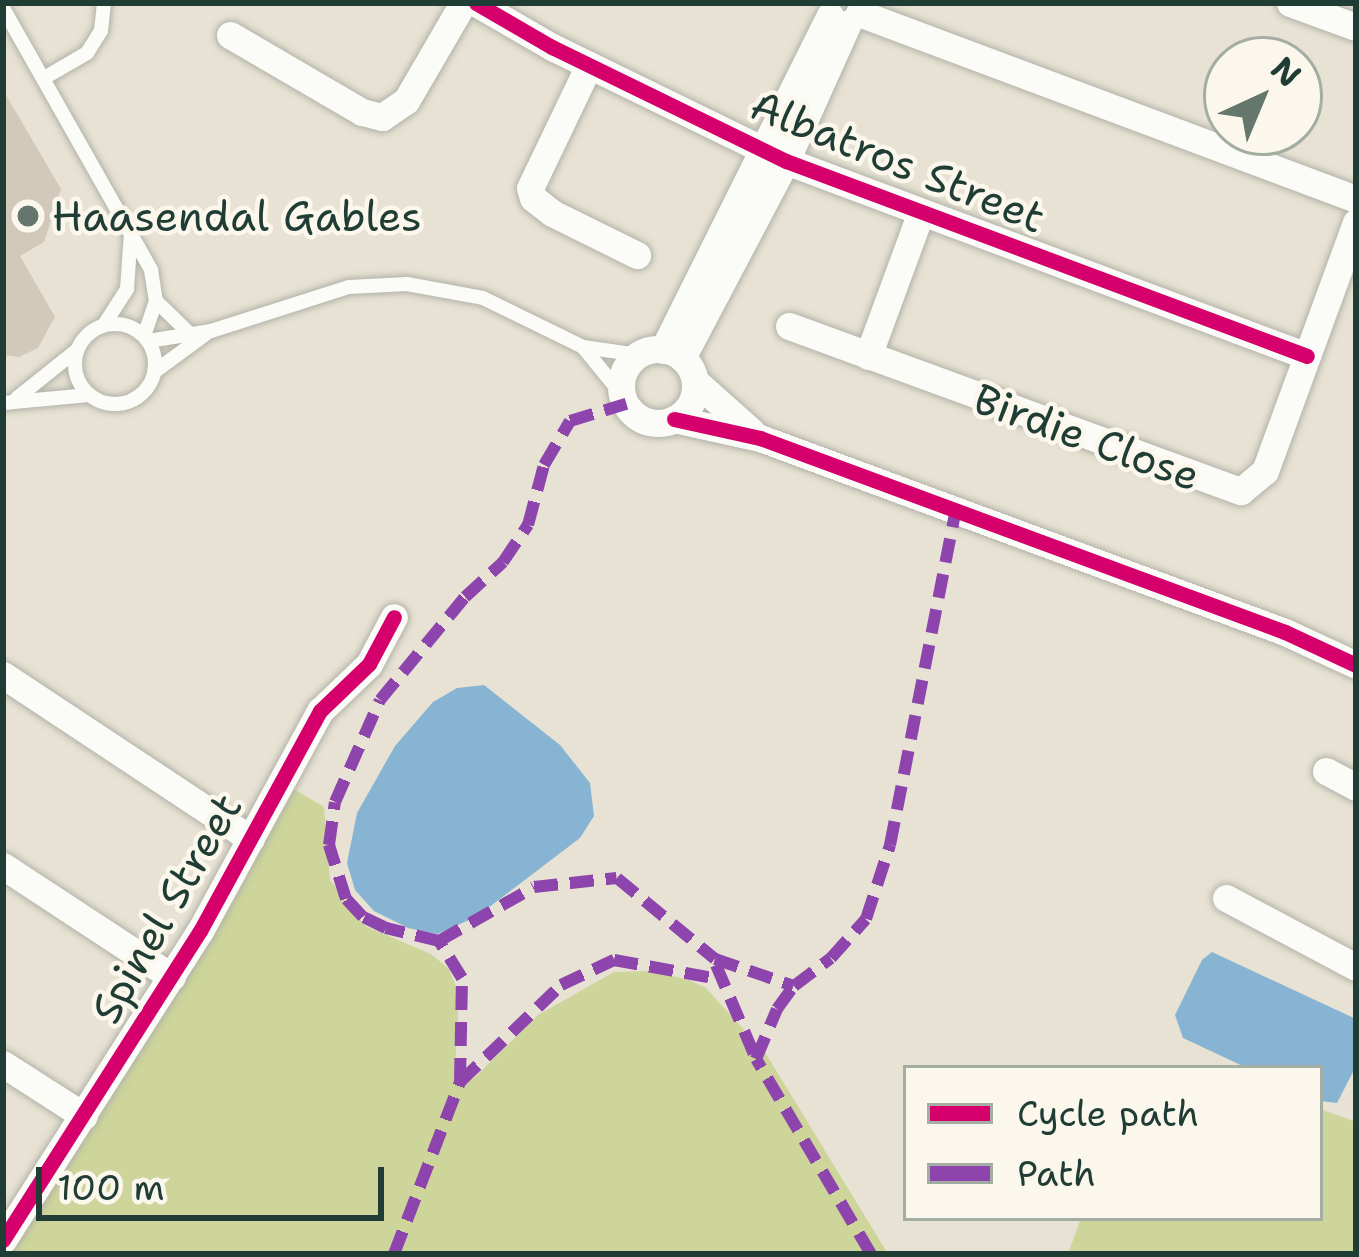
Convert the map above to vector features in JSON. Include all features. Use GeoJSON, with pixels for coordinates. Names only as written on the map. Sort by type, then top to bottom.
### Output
{"type":"FeatureCollection","features":[{"type":"Feature","properties":{"kind":"street"},"geometry":{"type":"LineString","coordinates":[[230,35],[362,112],[382,117],[406,101],[463,3]]}},
{"type":"Feature","properties":{"kind":"street","name":"Albatros Street"},"geometry":{"type":"LineString","coordinates":[[476,3],[775,155],[1307,356]]}},
{"type":"Feature","properties":{"kind":"street"},"geometry":{"type":"LineString","coordinates":[[1290,3],[1356,27]]}},
{"type":"Feature","properties":{"kind":"street"},"geometry":{"type":"LineString","coordinates":[[1356,199],[845,11],[670,361],[623,377],[623,396],[647,422],[674,419],[760,438],[1286,632],[1356,665]]}},
{"type":"Feature","properties":{"kind":"street"},"geometry":{"type":"LineString","coordinates":[[589,64],[530,188],[533,198],[552,213],[637,255]]}},
{"type":"Feature","properties":{"kind":"street"},"geometry":{"type":"LineString","coordinates":[[868,356],[921,212]]}},
{"type":"Feature","properties":{"kind":"street"},"geometry":{"type":"LineString","coordinates":[[1307,356],[1356,222]]}},
{"type":"Feature","properties":{"kind":"street","name":"Birdie Close"},"geometry":{"type":"LineString","coordinates":[[789,326],[1241,491],[1265,471],[1307,356]]}},
{"type":"Feature","properties":{"kind":"street"},"geometry":{"type":"LineString","coordinates":[[670,361],[693,399],[674,419]]}},
{"type":"Feature","properties":{"kind":"street"},"geometry":{"type":"LineString","coordinates":[[670,361],[760,438]]}},
{"type":"Feature","properties":{"kind":"street","name":"Spinel Street"},"geometry":{"type":"LineString","coordinates":[[3,1240],[172,977],[320,711],[369,664],[394,617]]}},
{"type":"Feature","properties":{"kind":"street"},"geometry":{"type":"LineString","coordinates":[[3,675],[251,839]]}},
{"type":"Feature","properties":{"kind":"street"},"geometry":{"type":"LineString","coordinates":[[1325,771],[1356,787]]}},
{"type":"Feature","properties":{"kind":"street"},"geometry":{"type":"LineString","coordinates":[[3,866],[172,977]]}},
{"type":"Feature","properties":{"kind":"street"},"geometry":{"type":"LineString","coordinates":[[1226,898],[1356,967]]}},
{"type":"Feature","properties":{"kind":"street"},"geometry":{"type":"LineString","coordinates":[[3,1064],[84,1116]]}},
{"type":"Feature","properties":{"kind":"lane"},"geometry":{"type":"LineString","coordinates":[[44,78],[87,53],[101,31],[104,3]]}},
{"type":"Feature","properties":{"kind":"lane"},"geometry":{"type":"LineString","coordinates":[[3,8],[152,270],[156,301],[146,339],[154,372]]}},
{"type":"Feature","properties":{"kind":"lane"},"geometry":{"type":"LineString","coordinates":[[10,400],[104,325],[127,289],[131,227]]}},
{"type":"Feature","properties":{"kind":"lane"},"geometry":{"type":"LineString","coordinates":[[104,325],[125,325],[146,339],[211,331],[322,294],[407,284],[483,298],[583,347],[670,361]]}},
{"type":"Feature","properties":{"kind":"lane"},"geometry":{"type":"LineString","coordinates":[[156,301],[188,332]]}},
{"type":"Feature","properties":{"kind":"lane"},"geometry":{"type":"LineString","coordinates":[[10,400],[89,395],[108,403],[128,402],[146,390],[154,372],[211,331]]}},
{"type":"Feature","properties":{"kind":"lane"},"geometry":{"type":"LineString","coordinates":[[583,347],[623,396]]}},
{"type":"Feature","properties":{"kind":"lane"},"geometry":{"type":"LineString","coordinates":[[77,350],[76,374],[89,395]]}},
{"type":"Feature","properties":{"kind":"green space"},"geometry":{"type":"Polygon","coordinates":[[[282,782],[324,807],[330,880],[365,926],[431,954],[449,969],[459,994],[455,1069],[473,1079],[538,1015],[614,972],[648,971],[705,987],[766,1054],[888,1254],[3,1254],[3,1228],[282,782]]]}},
{"type":"Feature","properties":{"kind":"green space"},"geometry":{"type":"Polygon","coordinates":[[[1323,1110],[1356,1122],[1356,1254],[1068,1254],[1080,1221],[1323,1221],[1323,1110]]]}},
{"type":"Feature","properties":{"kind":"water"},"geometry":{"type":"Polygon","coordinates":[[[484,685],[560,745],[590,783],[594,816],[580,838],[476,917],[437,934],[408,928],[374,911],[355,890],[347,863],[357,813],[395,746],[433,702],[457,688],[484,685]]]}},
{"type":"Feature","properties":{"kind":"water"},"geometry":{"type":"Polygon","coordinates":[[[1212,952],[1356,1019],[1356,1066],[1337,1103],[1323,1101],[1323,1065],[1241,1065],[1183,1038],[1175,1015],[1202,960],[1212,952]]]}},
{"type":"Feature","properties":{"kind":"building","name":"Haasendal Gables"},"geometry":{"type":"Polygon","coordinates":[[[3,90],[61,189],[44,242],[20,256],[55,317],[38,348],[19,357],[3,355],[3,90]]]}},
{"type":"Feature","properties":{"kind":"marked path"},"geometry":{"type":"LineString","coordinates":[[394,1254],[460,1082],[462,978],[439,941],[386,928],[363,917],[346,899],[329,845],[335,802],[380,700],[465,597],[503,562],[528,525],[544,465],[570,421],[626,404]]}},
{"type":"Feature","properties":{"kind":"marked path"},"geometry":{"type":"LineString","coordinates":[[871,1254],[756,1059],[777,1009],[794,986],[831,958],[866,919],[890,845],[956,510]]}},
{"type":"Feature","properties":{"kind":"marked path"},"geometry":{"type":"LineString","coordinates":[[439,941],[534,887],[617,878],[715,959],[794,986]]}},
{"type":"Feature","properties":{"kind":"marked path"},"geometry":{"type":"LineString","coordinates":[[460,1082],[561,985],[614,960],[719,979]]}},
{"type":"Feature","properties":{"kind":"marked path"},"geometry":{"type":"LineString","coordinates":[[716,965],[756,1059]]}},
{"type":"Feature","properties":{"kind":"cycle path"},"geometry":{"type":"LineString","coordinates":[[476,3],[552,47],[786,161],[1307,356]]}},
{"type":"Feature","properties":{"kind":"cycle path"},"geometry":{"type":"LineString","coordinates":[[674,419],[760,438],[1285,632],[1356,665]]}},
{"type":"Feature","properties":{"kind":"cycle path"},"geometry":{"type":"LineString","coordinates":[[3,1240],[200,931],[320,711],[369,664],[394,617]]}},
{"type":"Feature","properties":{"kind":"place","name":"Haasendal Gables"},"geometry":{"type":"Point","coordinates":[28,216]}}]}
